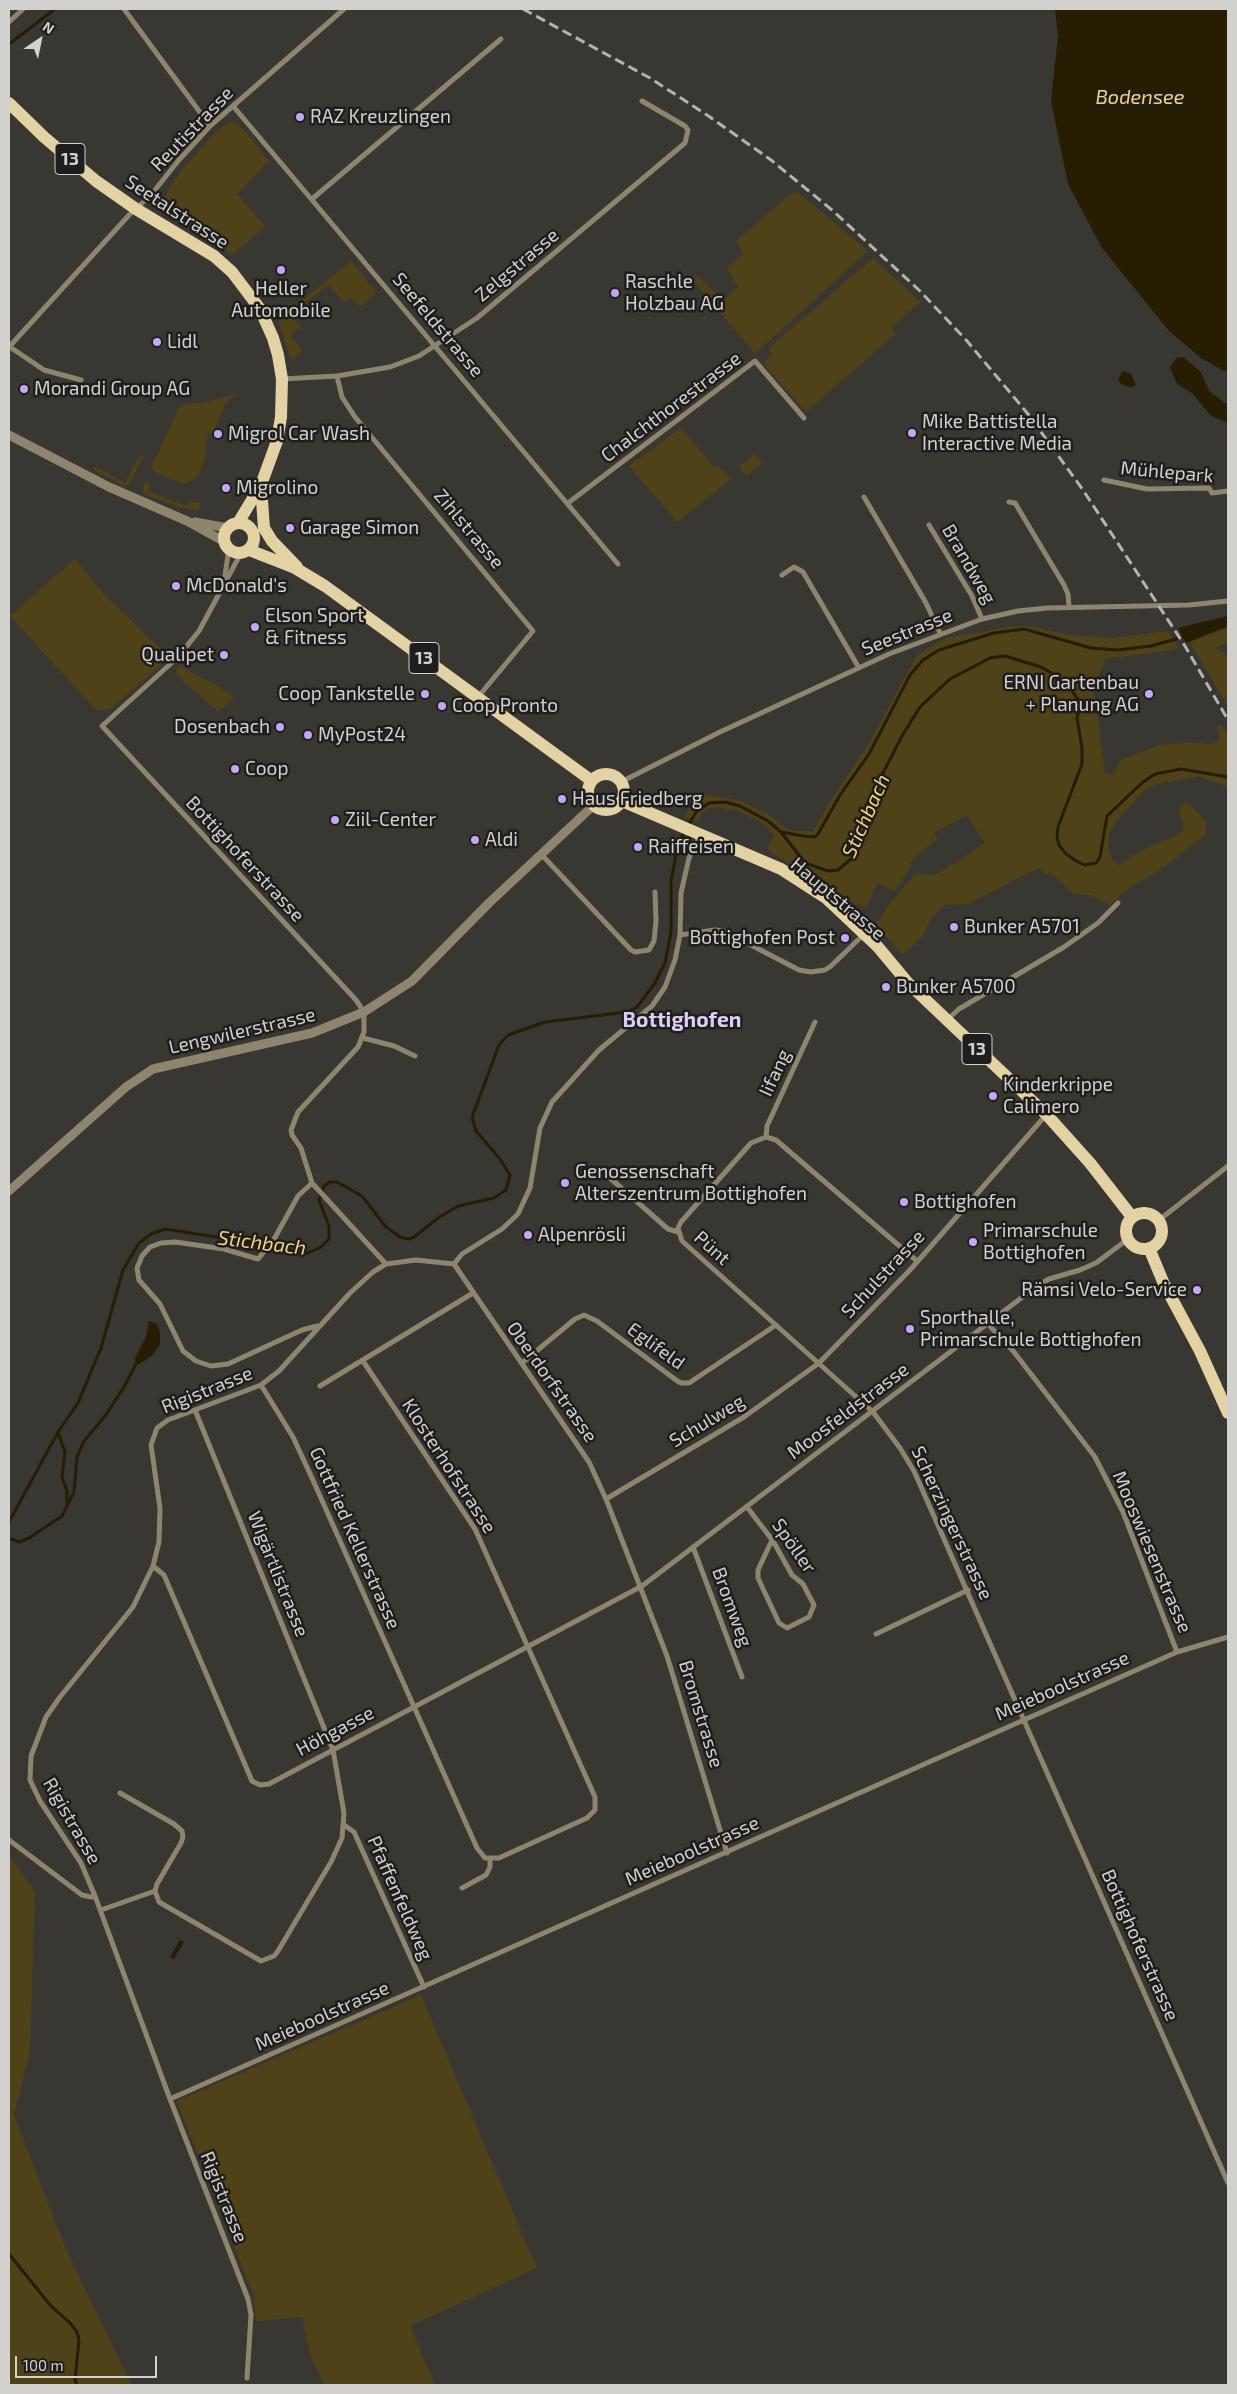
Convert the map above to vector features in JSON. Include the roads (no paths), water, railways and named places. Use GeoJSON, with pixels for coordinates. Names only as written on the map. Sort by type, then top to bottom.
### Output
{"type":"FeatureCollection","features":[{"type":"Feature","properties":{"kind":"main road","name":"Seetalstrasse"},"geometry":{"type":"LineString","coordinates":[[9,103],[96,181],[136,209],[199,246],[232,272],[251,294],[266,320],[274,338],[282,379],[280,428],[255,497],[233,526]]}},
{"type":"Feature","properties":{"kind":"main road","name":"13"},"geometry":{"type":"LineString","coordinates":[[261,484],[262,520],[267,535],[299,570]]}},
{"type":"Feature","properties":{"kind":"main road","name":"Seetalstrasse"},"geometry":{"type":"LineString","coordinates":[[253,533],[255,497]]}},
{"type":"Feature","properties":{"kind":"main road","name":"13"},"geometry":{"type":"LineString","coordinates":[[299,570],[227,545],[224,537],[233,526],[248,526],[253,533],[299,570],[337,595],[592,781]]}},
{"type":"Feature","properties":{"kind":"main road","name":"13"},"geometry":{"type":"LineString","coordinates":[[245,551],[253,533]]}},
{"type":"Feature","properties":{"kind":"main road"},"geometry":{"type":"LineString","coordinates":[[605,774],[614,776],[621,782],[624,792],[622,801],[615,807],[607,810],[594,805],[588,794],[592,781],[605,774]]}},
{"type":"Feature","properties":{"kind":"main road","name":"Hauptstrasse"},"geometry":{"type":"LineString","coordinates":[[622,801],[781,869],[826,898],[878,947],[894,968],[946,1020],[1046,1114],[1090,1163],[1132,1217]]}},
{"type":"Feature","properties":{"kind":"main road","name":"Hauptstrasse"},"geometry":{"type":"LineString","coordinates":[[758,859],[801,888],[884,962],[894,968]]}},
{"type":"Feature","properties":{"kind":"main road"},"geometry":{"type":"LineString","coordinates":[[1143,1212],[1149,1213],[1159,1220],[1163,1231],[1162,1237],[1155,1246],[1149,1248],[1135,1246],[1128,1240],[1127,1225],[1132,1217],[1143,1212]]}},
{"type":"Feature","properties":{"kind":"main road"},"geometry":{"type":"LineString","coordinates":[[1149,1248],[1164,1284],[1212,1373],[1228,1413]]}},
{"type":"Feature","properties":{"kind":"street"},"geometry":{"type":"LineString","coordinates":[[9,17],[22,9]]}},
{"type":"Feature","properties":{"kind":"street"},"geometry":{"type":"LineString","coordinates":[[9,22],[22,9]]}},
{"type":"Feature","properties":{"kind":"street"},"geometry":{"type":"LineString","coordinates":[[124,9],[210,126]]}},
{"type":"Feature","properties":{"kind":"street","name":"Reutistrasse"},"geometry":{"type":"LineString","coordinates":[[81,380],[44,370],[9,347],[150,195],[210,126],[344,9]]}},
{"type":"Feature","properties":{"kind":"street"},"geometry":{"type":"LineString","coordinates":[[312,199],[501,39]]}},
{"type":"Feature","properties":{"kind":"street","name":"Zelgstrasse"},"geometry":{"type":"LineString","coordinates":[[282,379],[336,376],[390,367],[419,356],[437,346],[499,300],[685,143],[688,130],[684,126],[642,101]]}},
{"type":"Feature","properties":{"kind":"street","name":"Seefeldstrasse"},"geometry":{"type":"LineString","coordinates":[[233,106],[437,346],[618,564]]}},
{"type":"Feature","properties":{"kind":"street","name":"Chalchthorestrasse"},"geometry":{"type":"LineString","coordinates":[[568,503],[756,361],[804,418]]}},
{"type":"Feature","properties":{"kind":"street","name":"Zihlstrasse"},"geometry":{"type":"LineString","coordinates":[[336,376],[342,397],[354,417],[532,631],[478,697]]}},
{"type":"Feature","properties":{"kind":"street"},"geometry":{"type":"LineString","coordinates":[[9,435],[46,456],[133,499],[187,521],[227,545],[222,588]]}},
{"type":"Feature","properties":{"kind":"street","name":"Mühlepark"},"geometry":{"type":"LineString","coordinates":[[1104,480],[1147,489],[1209,488],[1212,493],[1228,491]]}},
{"type":"Feature","properties":{"kind":"street"},"geometry":{"type":"LineString","coordinates":[[864,497],[926,603],[940,633]]}},
{"type":"Feature","properties":{"kind":"street"},"geometry":{"type":"LineString","coordinates":[[1009,502],[1015,503],[1064,585],[1068,594],[1069,607]]}},
{"type":"Feature","properties":{"kind":"street"},"geometry":{"type":"LineString","coordinates":[[187,521],[233,526]]}},
{"type":"Feature","properties":{"kind":"street","name":"Brandweg"},"geometry":{"type":"LineString","coordinates":[[929,525],[972,596],[982,618]]}},
{"type":"Feature","properties":{"kind":"street"},"geometry":{"type":"LineString","coordinates":[[222,588],[245,551]]}},
{"type":"Feature","properties":{"kind":"street"},"geometry":{"type":"LineString","coordinates":[[782,575],[794,567],[803,572],[859,668]]}},
{"type":"Feature","properties":{"kind":"street","name":"Bottighoferstrasse"},"geometry":{"type":"LineString","coordinates":[[222,588],[199,631],[178,657],[102,726],[356,1000],[364,1012]]}},
{"type":"Feature","properties":{"kind":"street","name":"Seestrasse"},"geometry":{"type":"LineString","coordinates":[[621,782],[720,732],[859,668],[940,633],[982,618],[1032,609],[1189,605],[1228,601]]}},
{"type":"Feature","properties":{"kind":"street","name":"Lengwilerstrasse"},"geometry":{"type":"LineString","coordinates":[[9,1191],[126,1086],[153,1069],[312,1034],[364,1012],[412,981],[490,902],[594,805]]}},
{"type":"Feature","properties":{"kind":"street"},"geometry":{"type":"LineString","coordinates":[[364,1012],[363,1038],[358,1047],[294,1119],[292,1135],[301,1148],[312,1183],[328,1198],[386,1264],[416,1260],[454,1264],[462,1254],[492,1236],[518,1214],[530,1188],[540,1128],[547,1109],[570,1080],[599,1050],[652,1006],[659,997],[671,974],[680,935],[683,884],[697,834]]}},
{"type":"Feature","properties":{"kind":"street"},"geometry":{"type":"LineString","coordinates":[[541,854],[631,950],[636,952],[650,950],[654,941],[656,921],[655,892]]}},
{"type":"Feature","properties":{"kind":"street"},"geometry":{"type":"LineString","coordinates":[[946,1020],[959,1010],[1064,947],[1098,923],[1118,903]]}},
{"type":"Feature","properties":{"kind":"street"},"geometry":{"type":"LineString","coordinates":[[680,935],[715,930],[724,932],[799,970],[811,972],[825,970],[831,966],[859,939]]}},
{"type":"Feature","properties":{"kind":"street","name":"Iifang"},"geometry":{"type":"LineString","coordinates":[[766,1137],[767,1126],[816,1022]]}},
{"type":"Feature","properties":{"kind":"street"},"geometry":{"type":"LineString","coordinates":[[363,1038],[394,1046],[415,1056]]}},
{"type":"Feature","properties":{"kind":"street","name":"Schulstrasse"},"geometry":{"type":"LineString","coordinates":[[819,1363],[918,1261],[1046,1114]]}},
{"type":"Feature","properties":{"kind":"street"},"geometry":{"type":"LineString","coordinates":[[766,1137],[776,1140],[918,1261]]}},
{"type":"Feature","properties":{"kind":"street","name":"Pünt"},"geometry":{"type":"LineString","coordinates":[[766,1137],[752,1143],[681,1222],[678,1232],[682,1241],[819,1363]]}},
{"type":"Feature","properties":{"kind":"street"},"geometry":{"type":"LineString","coordinates":[[1159,1220],[1228,1166]]}},
{"type":"Feature","properties":{"kind":"street"},"geometry":{"type":"LineString","coordinates":[[610,1178],[668,1229],[678,1232]]}},
{"type":"Feature","properties":{"kind":"street"},"geometry":{"type":"LineString","coordinates":[[312,1183],[298,1196],[273,1241],[261,1257],[253,1259],[214,1248],[175,1242],[161,1243],[150,1247],[137,1268],[139,1280],[160,1304],[183,1351],[196,1361],[211,1366],[228,1364],[302,1330],[318,1326]]}},
{"type":"Feature","properties":{"kind":"street","name":"Moosfeldstrasse"},"geometry":{"type":"LineString","coordinates":[[642,1586],[1042,1283],[1096,1263],[1128,1240]]}},
{"type":"Feature","properties":{"kind":"street","name":"Rigistrasse"},"geometry":{"type":"LineString","coordinates":[[247,2378],[251,2315],[248,2299],[170,2099],[101,1910],[81,1863],[34,1791],[30,1780],[31,1756],[46,1717],[60,1697],[133,1608],[153,1566],[159,1542],[160,1508],[151,1451],[152,1440],[162,1423],[261,1385],[279,1371],[350,1293],[373,1272],[386,1264]]}},
{"type":"Feature","properties":{"kind":"street","name":"Oberdorfstrasse"},"geometry":{"type":"LineString","coordinates":[[454,1264],[589,1462],[642,1586]]}},
{"type":"Feature","properties":{"kind":"street"},"geometry":{"type":"LineString","coordinates":[[320,1386],[473,1293]]}},
{"type":"Feature","properties":{"kind":"street","name":"Eglifeld"},"geometry":{"type":"LineString","coordinates":[[522,1363],[575,1319],[584,1315],[597,1321],[676,1380],[681,1383],[689,1383],[776,1325]]}},
{"type":"Feature","properties":{"kind":"street","name":"Mooswiesenstrasse"},"geometry":{"type":"LineString","coordinates":[[988,1324],[1014,1352],[1095,1457],[1123,1512],[1177,1652]]}},
{"type":"Feature","properties":{"kind":"street","name":"Klosterhofstrasse"},"geometry":{"type":"LineString","coordinates":[[363,1361],[475,1529],[595,1796],[596,1806],[593,1813],[587,1818],[500,1858],[490,1859]]}},
{"type":"Feature","properties":{"kind":"street","name":"Scherzingerstrasse"},"geometry":{"type":"LineString","coordinates":[[819,1363],[873,1412],[900,1448],[914,1471],[1024,1719]]}},
{"type":"Feature","properties":{"kind":"street","name":"Schulweg"},"geometry":{"type":"LineString","coordinates":[[606,1499],[744,1417],[819,1363]]}},
{"type":"Feature","properties":{"kind":"street","name":"Gottfried Kellerstrasse"},"geometry":{"type":"LineString","coordinates":[[261,1385],[297,1445],[477,1848],[480,1854],[490,1859]]}},
{"type":"Feature","properties":{"kind":"street","name":"Wigärtlistrasse"},"geometry":{"type":"LineString","coordinates":[[195,1410],[333,1750],[344,1813],[344,1825]]}},
{"type":"Feature","properties":{"kind":"street","name":"Spöller"},"geometry":{"type":"LineString","coordinates":[[747,1507],[772,1540],[792,1575],[803,1584],[814,1605],[809,1617],[792,1626],[783,1627],[779,1623],[758,1573],[772,1540]]}},
{"type":"Feature","properties":{"kind":"street","name":"Bromweg"},"geometry":{"type":"LineString","coordinates":[[693,1547],[742,1677]]}},
{"type":"Feature","properties":{"kind":"street","name":"Höhgasse"},"geometry":{"type":"LineString","coordinates":[[153,1566],[164,1575],[252,1781],[260,1785],[269,1784],[642,1586]]}},
{"type":"Feature","properties":{"kind":"street","name":"Bromstrasse"},"geometry":{"type":"LineString","coordinates":[[642,1586],[668,1656],[727,1853]]}},
{"type":"Feature","properties":{"kind":"street"},"geometry":{"type":"LineString","coordinates":[[876,1634],[968,1590]]}},
{"type":"Feature","properties":{"kind":"street","name":"Meieboolstrasse"},"geometry":{"type":"LineString","coordinates":[[170,2099],[1177,1652],[1228,1637]]}},
{"type":"Feature","properties":{"kind":"street","name":"Bottighoferstrasse"},"geometry":{"type":"LineString","coordinates":[[1024,1719],[1228,2183]]}},
{"type":"Feature","properties":{"kind":"street"},"geometry":{"type":"LineString","coordinates":[[120,1793],[174,1824],[182,1831],[181,1843],[157,1884],[155,1891],[162,1904],[262,1961],[267,1960],[278,1951],[331,1862],[342,1838],[344,1825]]}},
{"type":"Feature","properties":{"kind":"street","name":"Pfaffenfeldweg"},"geometry":{"type":"LineString","coordinates":[[344,1825],[354,1832],[424,1987]]}},
{"type":"Feature","properties":{"kind":"street"},"geometry":{"type":"LineString","coordinates":[[9,1840],[82,1895],[95,1896]]}},
{"type":"Feature","properties":{"kind":"street"},"geometry":{"type":"LineString","coordinates":[[462,1888],[486,1875],[490,1867],[490,1859]]}},
{"type":"Feature","properties":{"kind":"street"},"geometry":{"type":"LineString","coordinates":[[101,1910],[155,1891]]}},
{"type":"Feature","properties":{"kind":"water","name":"Bodensee"},"geometry":{"type":"Polygon","coordinates":[[[1055,9],[1228,9],[1228,371],[1222,370],[1201,358],[1169,331],[1102,248],[1068,184],[1051,101],[1058,36],[1055,9]]]}},
{"type":"Feature","properties":{"kind":"water"},"geometry":{"type":"Polygon","coordinates":[[[1183,357],[1201,372],[1209,391],[1228,405],[1228,423],[1211,416],[1192,393],[1177,384],[1170,368],[1176,358],[1183,357]]]}},
{"type":"Feature","properties":{"kind":"water"},"geometry":{"type":"Polygon","coordinates":[[[1123,371],[1131,374],[1136,385],[1132,388],[1121,384],[1118,380],[1123,371]]]}},
{"type":"Feature","properties":{"kind":"water"},"geometry":{"type":"Polygon","coordinates":[[[1228,616],[1228,626],[1186,643],[1178,628],[1228,616]]]}},
{"type":"Feature","properties":{"kind":"water"},"geometry":{"type":"Polygon","coordinates":[[[149,1321],[157,1324],[160,1332],[160,1344],[152,1356],[139,1364],[134,1360],[146,1337],[149,1321]]]}},
{"type":"Feature","properties":{"kind":"water"},"geometry":{"type":"Polygon","coordinates":[[[180,1940],[184,1942],[174,1959],[170,1957],[180,1940]]]}},
{"type":"Feature","properties":{"kind":"waterway"},"geometry":{"type":"LineString","coordinates":[[9,44],[55,9]]}},
{"type":"Feature","properties":{"kind":"waterway"},"geometry":{"type":"LineString","coordinates":[[781,832],[815,837],[818,834],[840,795],[869,754],[910,675],[923,660],[939,650],[994,633],[1024,629],[1091,648],[1118,650],[1151,646],[1187,636]]}},
{"type":"Feature","properties":{"kind":"waterway","name":"Stichbach"},"geometry":{"type":"LineString","coordinates":[[687,827],[697,811],[709,803],[725,802],[740,806],[768,821],[781,832],[805,863],[828,871],[838,870],[851,859],[866,806],[902,736],[920,707],[950,679],[990,658],[1005,656],[1041,667],[1055,675],[1070,688],[1079,701],[1080,707],[1077,718],[1082,748],[1082,764],[1058,827],[1057,837],[1059,845],[1065,853],[1076,861],[1085,865],[1096,863],[1100,857],[1107,816],[1143,782],[1155,774],[1181,769],[1228,777]]}},
{"type":"Feature","properties":{"kind":"waterway","name":"Stichbach"},"geometry":{"type":"LineString","coordinates":[[9,1522],[58,1432],[78,1403],[101,1348],[123,1270],[139,1243],[151,1234],[165,1229],[308,1253],[321,1247],[329,1239],[329,1226],[319,1200],[324,1186],[330,1182],[337,1182],[362,1196],[386,1227],[400,1237],[408,1239],[414,1237],[438,1218],[458,1206],[494,1198],[506,1190],[510,1175],[500,1159],[476,1131],[472,1117],[499,1045],[508,1035],[545,1022],[627,1012],[637,1007],[655,983],[665,963],[671,932],[671,882],[676,855],[684,832]]}},
{"type":"Feature","properties":{"kind":"waterway"},"geometry":{"type":"LineString","coordinates":[[9,1538],[19,1542],[29,1538],[62,1516],[74,1492],[77,1457],[84,1441],[105,1416],[124,1387],[137,1362]]}},
{"type":"Feature","properties":{"kind":"waterway"},"geometry":{"type":"LineString","coordinates":[[58,1433],[65,1452],[62,1477],[67,1491],[67,1504]]}},
{"type":"Feature","properties":{"kind":"waterway","name":"Stichbach"},"geometry":{"type":"LineString","coordinates":[[9,2254],[51,2306],[77,2332],[79,2340],[75,2380],[77,2385]]}},
{"type":"Feature","properties":{"kind":"railway"},"geometry":{"type":"LineString","coordinates":[[523,9],[650,78],[771,160],[832,210],[920,291],[967,341],[1028,414],[1083,490],[1185,646],[1228,720]]}},
{"type":"Feature","properties":{"kind":"place","name":"RAZ Kreuzlingen"},"geometry":{"type":"Point","coordinates":[300,117]}},
{"type":"Feature","properties":{"kind":"place","name":"Heller Automobile"},"geometry":{"type":"Point","coordinates":[281,270]}},
{"type":"Feature","properties":{"kind":"place","name":"Raschle Holzbau AG"},"geometry":{"type":"Point","coordinates":[615,293]}},
{"type":"Feature","properties":{"kind":"place","name":"Lidl"},"geometry":{"type":"Point","coordinates":[157,342]}},
{"type":"Feature","properties":{"kind":"place","name":"Morandi Group AG"},"geometry":{"type":"Point","coordinates":[24,389]}},
{"type":"Feature","properties":{"kind":"place","name":"Mike Battistella Interactive Media"},"geometry":{"type":"Point","coordinates":[912,433]}},
{"type":"Feature","properties":{"kind":"place","name":"Migrol Car Wash"},"geometry":{"type":"Point","coordinates":[218,434]}},
{"type":"Feature","properties":{"kind":"place","name":"Migrolino"},"geometry":{"type":"Point","coordinates":[226,488]}},
{"type":"Feature","properties":{"kind":"place","name":"Garage Simon"},"geometry":{"type":"Point","coordinates":[290,528]}},
{"type":"Feature","properties":{"kind":"place","name":"McDonald's"},"geometry":{"type":"Point","coordinates":[176,586]}},
{"type":"Feature","properties":{"kind":"place","name":"Elson Sport & Fitness"},"geometry":{"type":"Point","coordinates":[255,627]}},
{"type":"Feature","properties":{"kind":"place","name":"Qualipet"},"geometry":{"type":"Point","coordinates":[224,655]}},
{"type":"Feature","properties":{"kind":"place","name":"Coop Tankstelle"},"geometry":{"type":"Point","coordinates":[425,694]}},
{"type":"Feature","properties":{"kind":"place","name":"ERNI Gartenbau + Planung AG"},"geometry":{"type":"Point","coordinates":[1149,694]}},
{"type":"Feature","properties":{"kind":"place","name":"Coop Pronto"},"geometry":{"type":"Point","coordinates":[442,706]}},
{"type":"Feature","properties":{"kind":"place","name":"Dosenbach"},"geometry":{"type":"Point","coordinates":[280,727]}},
{"type":"Feature","properties":{"kind":"place","name":"MyPost24"},"geometry":{"type":"Point","coordinates":[308,735]}},
{"type":"Feature","properties":{"kind":"place","name":"Coop"},"geometry":{"type":"Point","coordinates":[235,769]}},
{"type":"Feature","properties":{"kind":"place","name":"Haus Friedberg"},"geometry":{"type":"Point","coordinates":[562,799]}},
{"type":"Feature","properties":{"kind":"place","name":"Ziil-Center"},"geometry":{"type":"Point","coordinates":[335,820]}},
{"type":"Feature","properties":{"kind":"place","name":"Aldi"},"geometry":{"type":"Point","coordinates":[475,840]}},
{"type":"Feature","properties":{"kind":"place","name":"Raiffeisen"},"geometry":{"type":"Point","coordinates":[638,847]}},
{"type":"Feature","properties":{"kind":"place","name":"Bunker A5701"},"geometry":{"type":"Point","coordinates":[954,927]}},
{"type":"Feature","properties":{"kind":"place","name":"Bottighofen Post"},"geometry":{"type":"Point","coordinates":[845,938]}},
{"type":"Feature","properties":{"kind":"place","name":"Bunker A5700"},"geometry":{"type":"Point","coordinates":[886,987]}},
{"type":"Feature","properties":{"kind":"place","name":"Kinderkrippe Calimero"},"geometry":{"type":"Point","coordinates":[993,1096]}},
{"type":"Feature","properties":{"kind":"place","name":"Genossenschaft Alterszentrum Bottighofen"},"geometry":{"type":"Point","coordinates":[565,1183]}},
{"type":"Feature","properties":{"kind":"place","name":"Bottighofen"},"geometry":{"type":"Point","coordinates":[904,1202]}},
{"type":"Feature","properties":{"kind":"place","name":"Alpenrösli"},"geometry":{"type":"Point","coordinates":[528,1235]}},
{"type":"Feature","properties":{"kind":"place","name":"Primarschule Bottighofen"},"geometry":{"type":"Point","coordinates":[973,1242]}},
{"type":"Feature","properties":{"kind":"place","name":"Rämsi Velo-Service"},"geometry":{"type":"Point","coordinates":[1197,1290]}},
{"type":"Feature","properties":{"kind":"place","name":"Sporthalle, Primarschule Bottighofen"},"geometry":{"type":"Point","coordinates":[910,1329]}},
{"type":"Feature","properties":{"kind":"district","name":"Bottighofen"},"geometry":{"type":"Point","coordinates":[682,1020]}}]}
